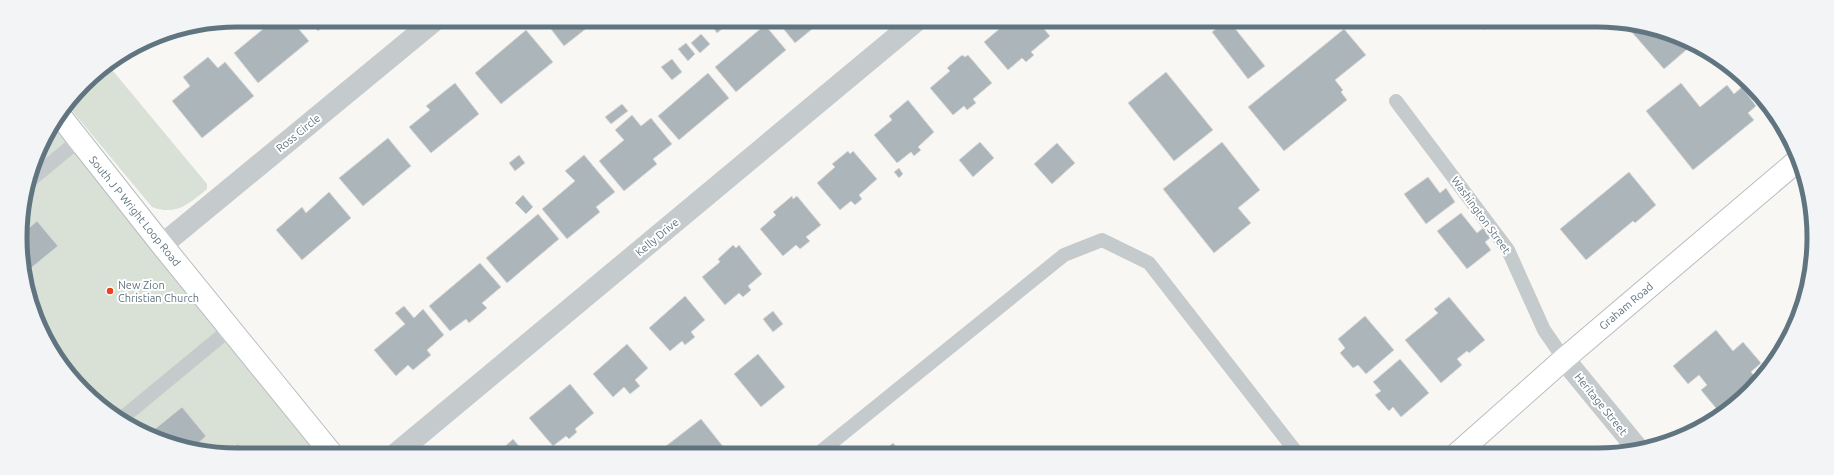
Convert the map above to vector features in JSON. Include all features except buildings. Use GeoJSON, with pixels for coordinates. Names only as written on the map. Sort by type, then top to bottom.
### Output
{"type":"FeatureCollection","features":[{"type":"Feature","properties":{"kind":"main road","name":"South J P Wright Loop Road"},"geometry":{"type":"LineString","coordinates":[[63,120],[162,245],[327,448]]}},
{"type":"Feature","properties":{"kind":"main road","name":"Graham Road"},"geometry":{"type":"LineString","coordinates":[[1464,448],[1564,359],[1794,164]]}},
{"type":"Feature","properties":{"kind":"street","name":"Ross Circle"},"geometry":{"type":"LineString","coordinates":[[162,245],[426,27]]}},
{"type":"Feature","properties":{"kind":"street","name":"Kelly Drive"},"geometry":{"type":"LineString","coordinates":[[404,448],[909,27]]}},
{"type":"Feature","properties":{"kind":"street","name":"Heritage Street"},"geometry":{"type":"LineString","coordinates":[[1564,359],[1634,445]]}},
{"type":"Feature","properties":{"kind":"lane","name":"Washington Street"},"geometry":{"type":"LineString","coordinates":[[1396,101],[1508,250],[1544,330],[1564,359]]}},
{"type":"Feature","properties":{"kind":"lane"},"geometry":{"type":"LineString","coordinates":[[37,174],[78,140]]}},
{"type":"Feature","properties":{"kind":"lane"},"geometry":{"type":"LineString","coordinates":[[825,448],[1064,255],[1102,240],[1149,263],[1293,448]]}},
{"type":"Feature","properties":{"kind":"lane"},"geometry":{"type":"LineString","coordinates":[[125,416],[230,329]]}},
{"type":"Feature","properties":{"kind":"shaded area"},"geometry":{"type":"Polygon","coordinates":[[[111,69],[207,184],[207,189],[182,207],[168,210],[152,207],[70,109],[111,69]]]}},
{"type":"Feature","properties":{"kind":"shaded area"},"geometry":{"type":"Polygon","coordinates":[[[63,119],[327,448],[224,448],[196,444],[170,437],[132,420],[109,405],[70,366],[55,343],[38,305],[31,279],[27,251],[27,224],[34,183],[43,157],[63,119]]]}},
{"type":"Feature","properties":{"kind":"place","name":"New Zion Christian Church"},"geometry":{"type":"Point","coordinates":[110,291]}}]}
